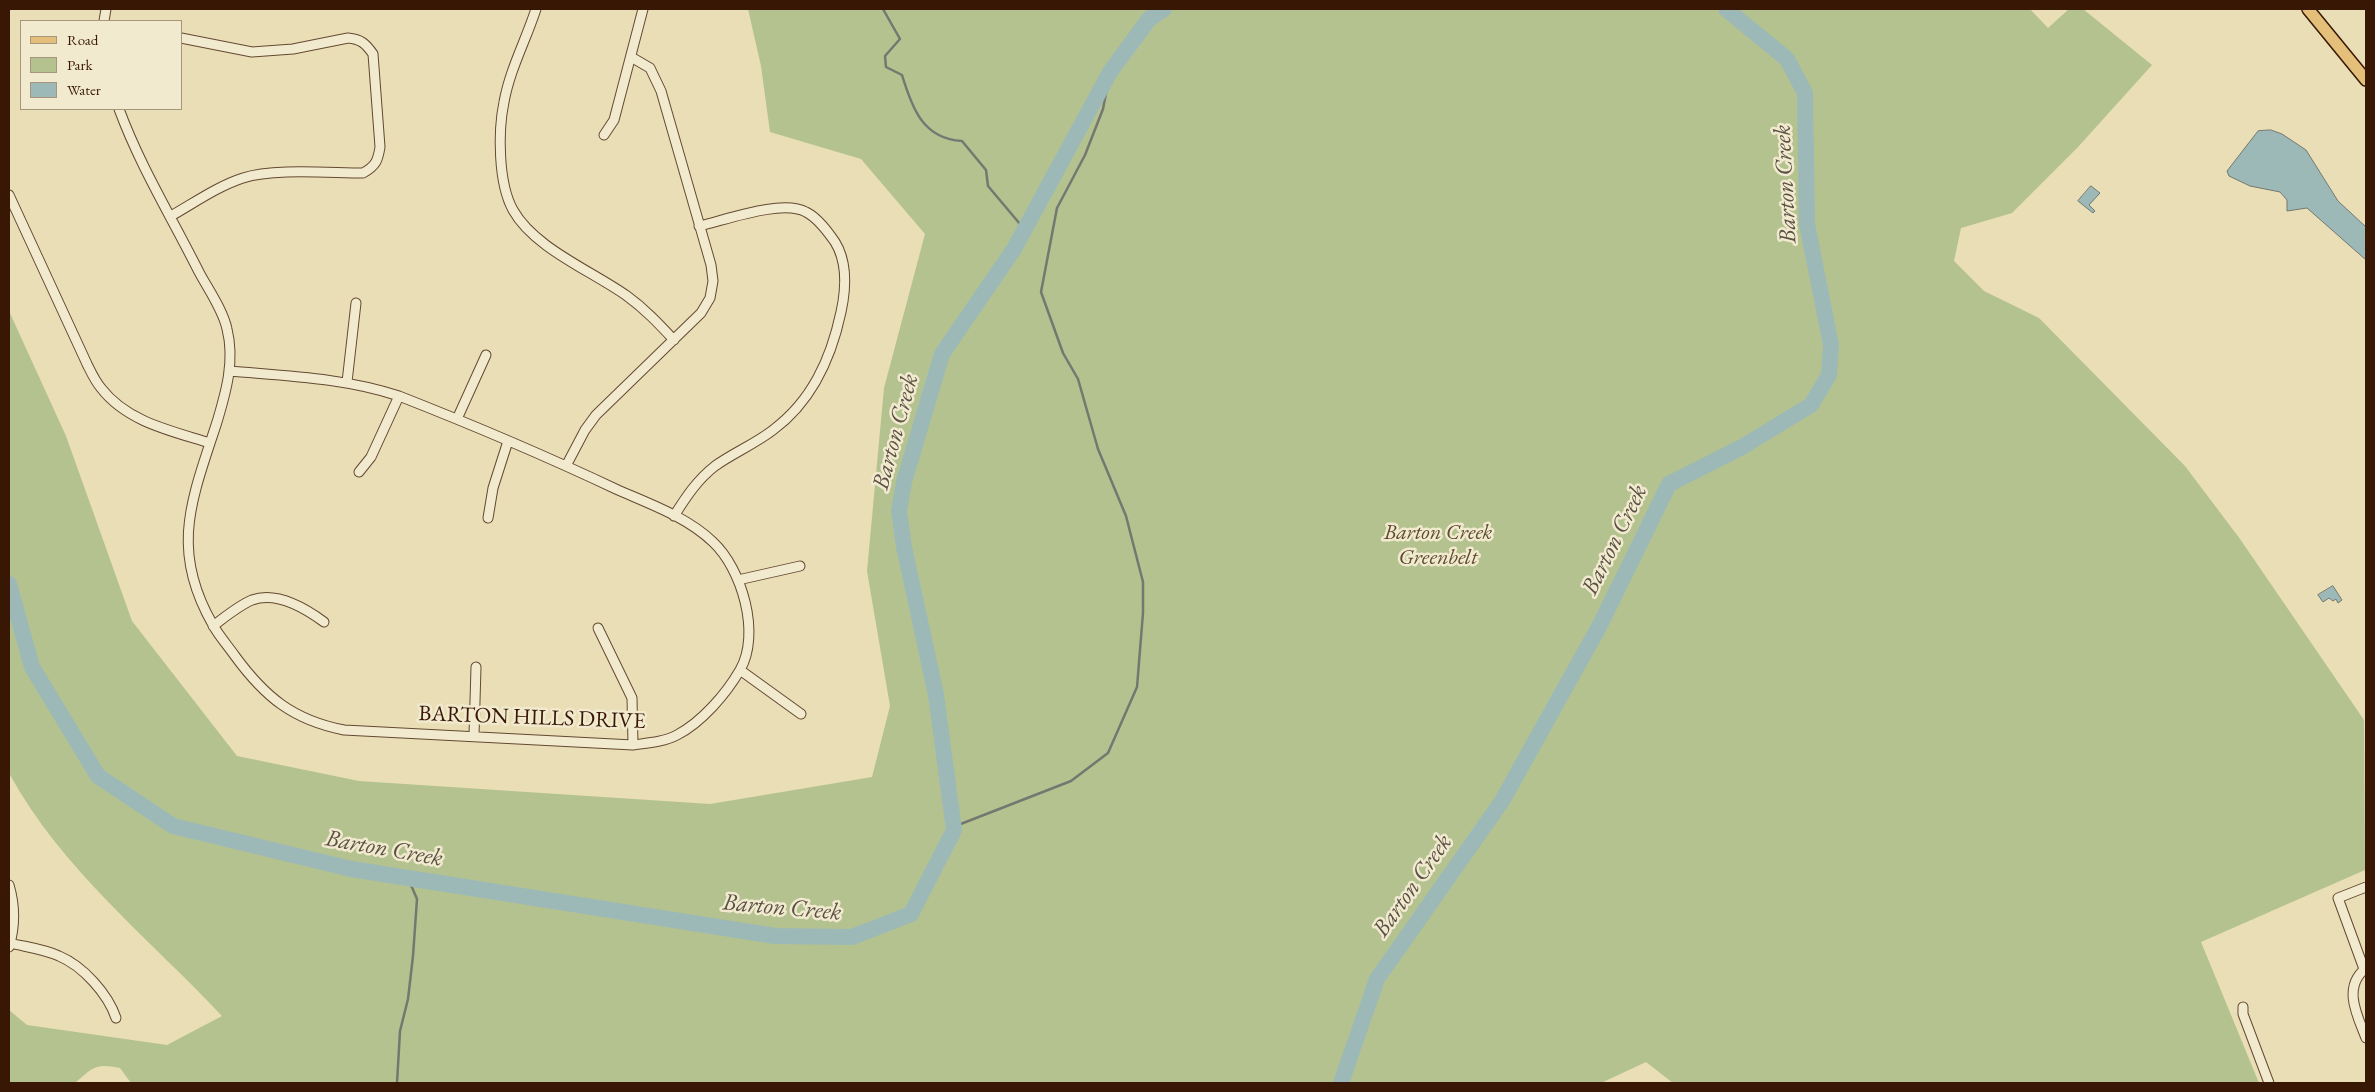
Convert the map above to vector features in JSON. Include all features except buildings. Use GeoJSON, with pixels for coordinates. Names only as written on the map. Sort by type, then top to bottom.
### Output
{"type":"FeatureCollection","features":[{"type":"Feature","properties":{"kind":"main road"},"geometry":{"type":"LineString","coordinates":[[2308,9],[2366,80]]}},
{"type":"Feature","properties":{"kind":"street"},"geometry":{"type":"LineString","coordinates":[[536,9],[511,72],[500,124],[501,162],[512,210],[541,241],[628,297],[655,319],[674,340]]}},
{"type":"Feature","properties":{"kind":"street"},"geometry":{"type":"LineString","coordinates":[[604,135],[614,120],[643,9]]}},
{"type":"Feature","properties":{"kind":"street"},"geometry":{"type":"LineString","coordinates":[[171,216],[232,182],[245,177],[306,173],[364,173],[372,169],[378,160],[380,147],[373,54],[358,39],[348,38],[275,51],[252,52],[182,38]]}},
{"type":"Feature","properties":{"kind":"street"},"geometry":{"type":"LineString","coordinates":[[566,466],[585,430],[596,416],[701,314],[710,298],[713,281],[711,265],[661,91],[650,68],[631,57]]}},
{"type":"Feature","properties":{"kind":"street","name":"BARTON HILLS DRIVE"},"geometry":{"type":"LineString","coordinates":[[120,110],[133,147],[171,216],[227,328],[230,371],[226,393],[194,497],[189,518],[187,550],[193,579],[213,626],[260,687],[286,710],[323,726],[344,730],[474,735],[633,745],[658,741],[677,735],[712,707],[740,670],[748,649],[750,632],[738,580],[727,556],[712,540],[694,526],[566,466],[457,419],[373,387],[346,382],[230,371]]}},
{"type":"Feature","properties":{"kind":"street"},"geometry":{"type":"LineString","coordinates":[[9,195],[87,364],[100,388],[118,406],[135,417],[210,443]]}},
{"type":"Feature","properties":{"kind":"street"},"geometry":{"type":"LineString","coordinates":[[674,516],[700,479],[715,466],[772,431],[800,407],[824,370],[836,338],[846,285],[844,265],[836,244],[824,228],[806,212],[792,208],[773,208],[699,226]]}},
{"type":"Feature","properties":{"kind":"street"},"geometry":{"type":"LineString","coordinates":[[346,382],[356,302]]}},
{"type":"Feature","properties":{"kind":"street"},"geometry":{"type":"LineString","coordinates":[[457,419],[486,355]]}},
{"type":"Feature","properties":{"kind":"street"},"geometry":{"type":"LineString","coordinates":[[359,472],[371,457],[399,396]]}},
{"type":"Feature","properties":{"kind":"street"},"geometry":{"type":"LineString","coordinates":[[488,518],[493,488],[508,441]]}},
{"type":"Feature","properties":{"kind":"street"},"geometry":{"type":"LineString","coordinates":[[738,580],[800,566]]}},
{"type":"Feature","properties":{"kind":"street"},"geometry":{"type":"LineString","coordinates":[[213,626],[252,600],[262,598],[304,607],[324,622]]}},
{"type":"Feature","properties":{"kind":"street"},"geometry":{"type":"LineString","coordinates":[[598,628],[632,698],[634,716],[633,745]]}},
{"type":"Feature","properties":{"kind":"street"},"geometry":{"type":"LineString","coordinates":[[474,735],[476,666]]}},
{"type":"Feature","properties":{"kind":"street"},"geometry":{"type":"LineString","coordinates":[[740,670],[801,714]]}},
{"type":"Feature","properties":{"kind":"street"},"geometry":{"type":"LineString","coordinates":[[9,885],[14,926],[10,945],[59,956],[73,964],[112,1004],[116,1018]]}},
{"type":"Feature","properties":{"kind":"street"},"geometry":{"type":"LineString","coordinates":[[2366,887],[2338,898],[2365,969],[2353,989],[2352,1000],[2366,1038]]}},
{"type":"Feature","properties":{"kind":"street"},"geometry":{"type":"LineString","coordinates":[[2243,1007],[2242,1014],[2269,1083]]}},
{"type":"Feature","properties":{"kind":"green space","name":"Barton Creek Greenbelt"},"geometry":{"type":"Polygon","coordinates":[[[748,9],[2030,9],[2048,28],[2069,9],[2083,9],[2152,65],[2078,147],[2012,213],[1961,228],[1954,261],[1984,291],[2039,318],[2185,466],[2240,539],[2364,720],[2365,870],[2201,942],[2259,1083],[1673,1083],[1646,1062],[1601,1083],[131,1083],[120,1068],[100,1066],[91,1070],[75,1083],[9,1083],[9,1010],[27,1025],[167,1045],[222,1016],[80,872],[30,808],[9,773],[9,311],[66,436],[132,621],[237,756],[359,781],[710,804],[872,777],[890,706],[867,571],[884,388],[925,234],[861,159],[770,132],[761,66],[748,9]]]}},
{"type":"Feature","properties":{"kind":"water"},"geometry":{"type":"Polygon","coordinates":[[[2271,130],[2282,134],[2306,150],[2338,201],[2366,227],[2366,260],[2307,208],[2287,211],[2287,200],[2280,192],[2250,186],[2229,176],[2227,171],[2258,131],[2271,130]]]}},
{"type":"Feature","properties":{"kind":"water"},"geometry":{"type":"Polygon","coordinates":[[[2091,186],[2100,193],[2089,205],[2095,211],[2093,213],[2078,201],[2091,186]]]}},
{"type":"Feature","properties":{"kind":"water"},"geometry":{"type":"Polygon","coordinates":[[[2333,586],[2342,600],[2338,603],[2336,599],[2333,601],[2329,598],[2323,602],[2318,595],[2333,586]]]}},
{"type":"Feature","properties":{"kind":"waterway"},"geometry":{"type":"LineString","coordinates":[[883,9],[900,39],[885,56],[886,67],[902,75],[915,110],[929,128],[949,139],[962,141],[986,170],[988,186],[1025,230]]}},
{"type":"Feature","properties":{"kind":"waterway","name":"Barton Creek"},"geometry":{"type":"LineString","coordinates":[[9,584],[32,667],[98,776],[173,826],[351,869],[775,936],[852,937],[911,914],[954,830],[936,695],[904,547],[899,511],[904,482],[942,354],[1014,249],[1110,72],[1149,19],[1164,9]]}},
{"type":"Feature","properties":{"kind":"waterway","name":"Barton Creek"},"geometry":{"type":"LineString","coordinates":[[1341,1083],[1377,979],[1502,801],[1600,625],[1669,484],[1742,447],[1811,405],[1829,375],[1831,345],[1807,224],[1805,93],[1787,59],[1726,9]]}},
{"type":"Feature","properties":{"kind":"waterway"},"geometry":{"type":"LineString","coordinates":[[953,827],[1071,781],[1108,753],[1137,687],[1143,613],[1143,582],[1126,516],[1098,449],[1078,379],[1063,353],[1041,292],[1057,208],[1085,155],[1103,109],[1110,72]]}},
{"type":"Feature","properties":{"kind":"waterway"},"geometry":{"type":"LineString","coordinates":[[397,1083],[400,1031],[408,999],[417,899],[408,878]]}}]}
